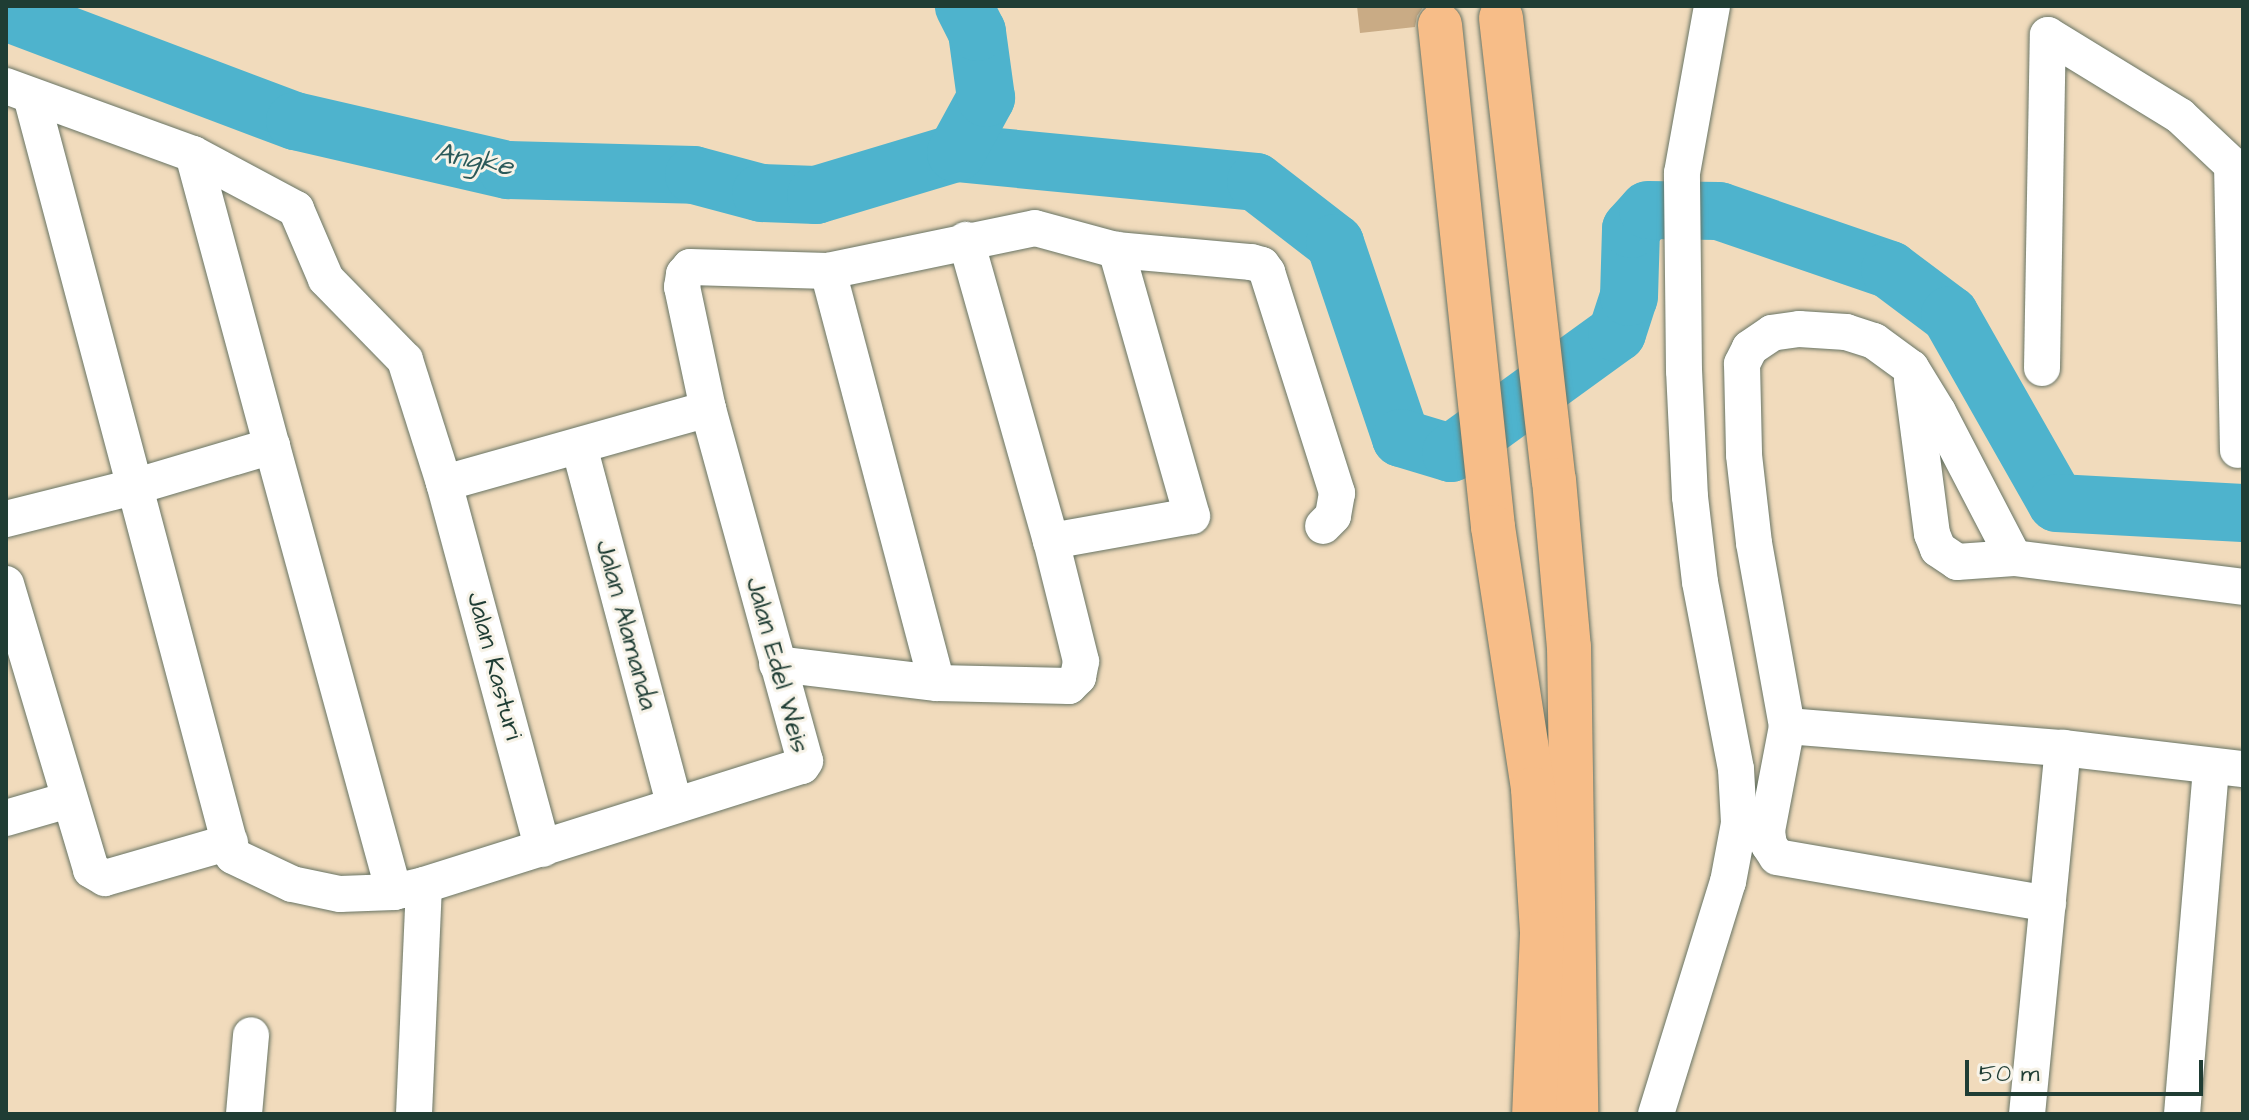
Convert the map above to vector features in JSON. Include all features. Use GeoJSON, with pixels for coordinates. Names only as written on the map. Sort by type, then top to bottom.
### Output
{"type":"FeatureCollection","features":[{"type":"Feature","properties":{"kind":"highway"},"geometry":{"type":"LineString","coordinates":[[1501,18],[1554,480],[1569,647],[1576,1114]]}},
{"type":"Feature","properties":{"kind":"highway"},"geometry":{"type":"LineString","coordinates":[[1440,25],[1493,527],[1533,789],[1542,934],[1534,1114]]}},
{"type":"Feature","properties":{"kind":"street"},"geometry":{"type":"LineString","coordinates":[[1656,1114],[1728,882],[1739,823],[1736,769],[1700,582],[1690,497],[1682,173],[1712,6]]}},
{"type":"Feature","properties":{"kind":"street"},"geometry":{"type":"LineString","coordinates":[[2048,21],[2180,116],[2237,168],[2238,450]]}},
{"type":"Feature","properties":{"kind":"street"},"geometry":{"type":"LineString","coordinates":[[2042,368],[2048,21]]}},
{"type":"Feature","properties":{"kind":"street"},"geometry":{"type":"LineString","coordinates":[[6,584],[16,658],[91,870],[105,878],[230,842],[137,486],[19,91]]}},
{"type":"Feature","properties":{"kind":"street","name":"Jalan Kasturi"},"geometry":{"type":"LineString","coordinates":[[19,91],[193,154],[296,209],[326,279],[405,360],[444,483],[543,849]]}},
{"type":"Feature","properties":{"kind":"street"},"geometry":{"type":"LineString","coordinates":[[193,154],[272,446],[409,888],[414,1114]]}},
{"type":"Feature","properties":{"kind":"street"},"geometry":{"type":"LineString","coordinates":[[937,683],[828,271],[1035,228],[1116,250],[1262,265],[1337,493],[1333,516],[1323,526]]}},
{"type":"Feature","properties":{"kind":"street"},"geometry":{"type":"LineString","coordinates":[[777,664],[937,683],[1069,686],[1078,677],[1081,661],[1051,541],[966,240]]}},
{"type":"Feature","properties":{"kind":"street"},"geometry":{"type":"LineString","coordinates":[[1051,541],[1192,516],[1116,250]]}},
{"type":"Feature","properties":{"kind":"street","name":"Jalan Edel Weis"},"geometry":{"type":"LineString","coordinates":[[230,842],[233,856],[292,884],[340,894],[409,888],[543,849],[674,804],[802,766],[805,752],[777,664],[708,409],[682,287],[684,274],[690,267],[828,271]]}},
{"type":"Feature","properties":{"kind":"street"},"geometry":{"type":"LineString","coordinates":[[2014,558],[1938,412],[1911,368],[1874,341],[1846,332],[1799,329],[1772,333],[1750,348],[1742,364],[1744,455],[1754,543],[1787,726],[1767,831],[1777,857],[2048,904]]}},
{"type":"Feature","properties":{"kind":"street"},"geometry":{"type":"LineString","coordinates":[[1911,368],[1932,534],[1938,549],[1957,562],[2014,558],[2243,587]]}},
{"type":"Feature","properties":{"kind":"street"},"geometry":{"type":"LineString","coordinates":[[444,483],[708,409]]}},
{"type":"Feature","properties":{"kind":"street"},"geometry":{"type":"LineString","coordinates":[[6,519],[137,486],[272,446]]}},
{"type":"Feature","properties":{"kind":"street","name":"Jalan Alamanda"},"geometry":{"type":"LineString","coordinates":[[579,446],[674,804]]}},
{"type":"Feature","properties":{"kind":"street"},"geometry":{"type":"LineString","coordinates":[[1787,726],[2063,748],[2227,767],[2182,1114]]}},
{"type":"Feature","properties":{"kind":"street"},"geometry":{"type":"LineString","coordinates":[[2027,1114],[2063,748]]}},
{"type":"Feature","properties":{"kind":"street"},"geometry":{"type":"LineString","coordinates":[[6,818],[68,800]]}},
{"type":"Feature","properties":{"kind":"street"},"geometry":{"type":"LineString","coordinates":[[244,1114],[251,1035]]}},
{"type":"Feature","properties":{"kind":"building"},"geometry":{"type":"Polygon","coordinates":[[[1357,6],[1424,6],[1417,16],[1415,27],[1360,33],[1357,6]]]}},
{"type":"Feature","properties":{"kind":"waterway"},"geometry":{"type":"LineString","coordinates":[[956,153],[986,98],[977,32],[964,6]]}},
{"type":"Feature","properties":{"kind":"waterway","name":"Angke"},"geometry":{"type":"LineString","coordinates":[[6,12],[295,121],[508,170],[694,175],[761,193],[816,195],[956,153],[1256,182],[1335,243],[1401,438],[1451,453],[1617,333],[1629,297],[1631,229],[1648,210],[1719,211],[1890,270],[1950,315],[2057,503],[2243,513]]}}]}
